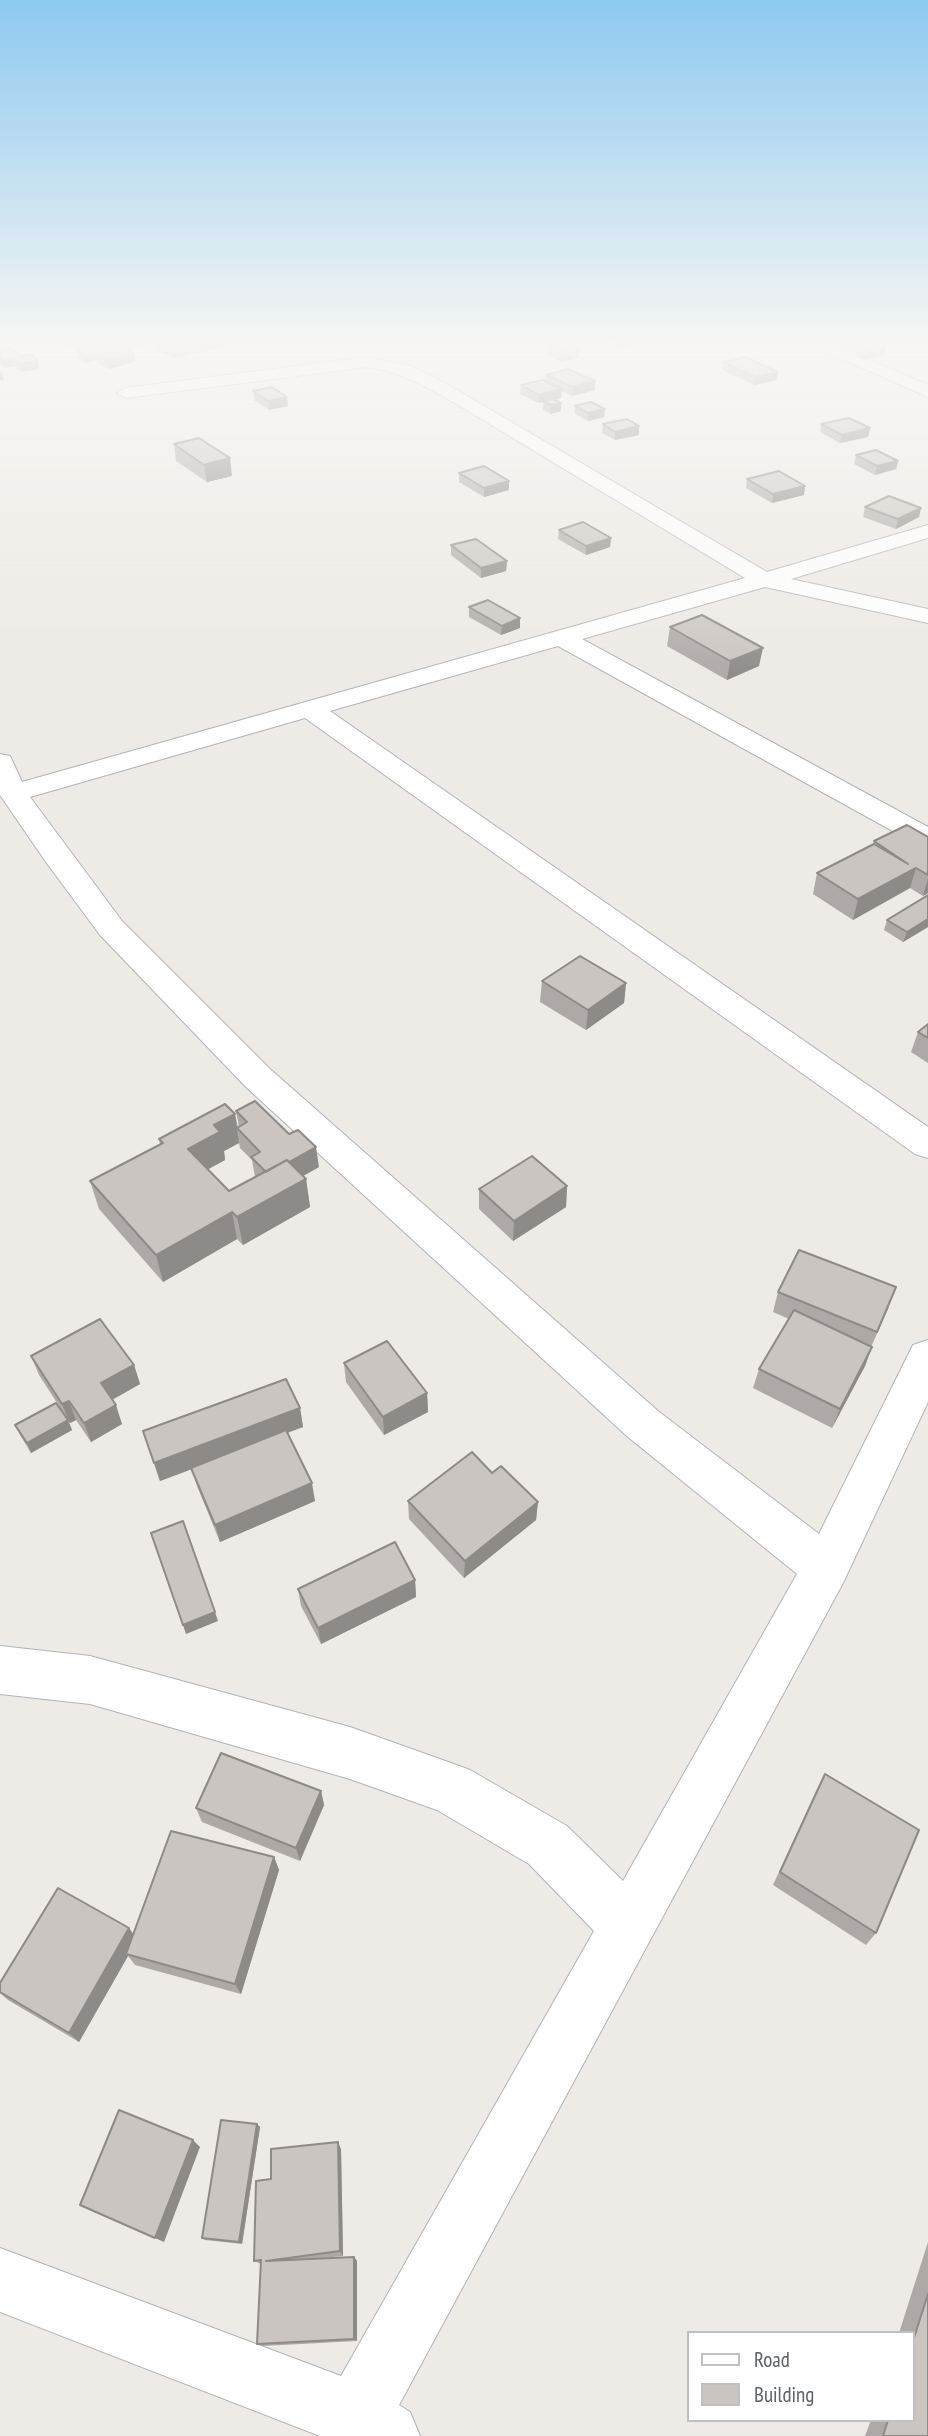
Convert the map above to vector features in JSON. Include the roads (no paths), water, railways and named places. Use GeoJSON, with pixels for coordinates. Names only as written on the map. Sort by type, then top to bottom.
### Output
{"type":"FeatureCollection","features":[{"type":"Feature","properties":{"kind":"street"},"geometry":{"type":"LineString","coordinates":[[558,457],[764,580],[928,616]]}},
{"type":"Feature","properties":{"kind":"street"},"geometry":{"type":"LineString","coordinates":[[826,1568],[643,1424],[258,1078],[111,928],[56,856],[7,777],[308,708],[562,638],[928,531]]}},
{"type":"Feature","properties":{"kind":"street"},"geometry":{"type":"LineString","coordinates":[[562,638],[928,839]]}},
{"type":"Feature","properties":{"kind":"street"},"geometry":{"type":"LineString","coordinates":[[308,708],[928,1145]]}},
{"type":"Feature","properties":{"kind":"street"},"geometry":{"type":"LineString","coordinates":[[0,2280],[371,2426],[628,1924],[826,1568],[928,1357]]}},
{"type":"Feature","properties":{"kind":"street"},"geometry":{"type":"LineString","coordinates":[[0,1670],[90,1680],[350,1753],[451,1789],[548,1845],[628,1924]]}}]}
